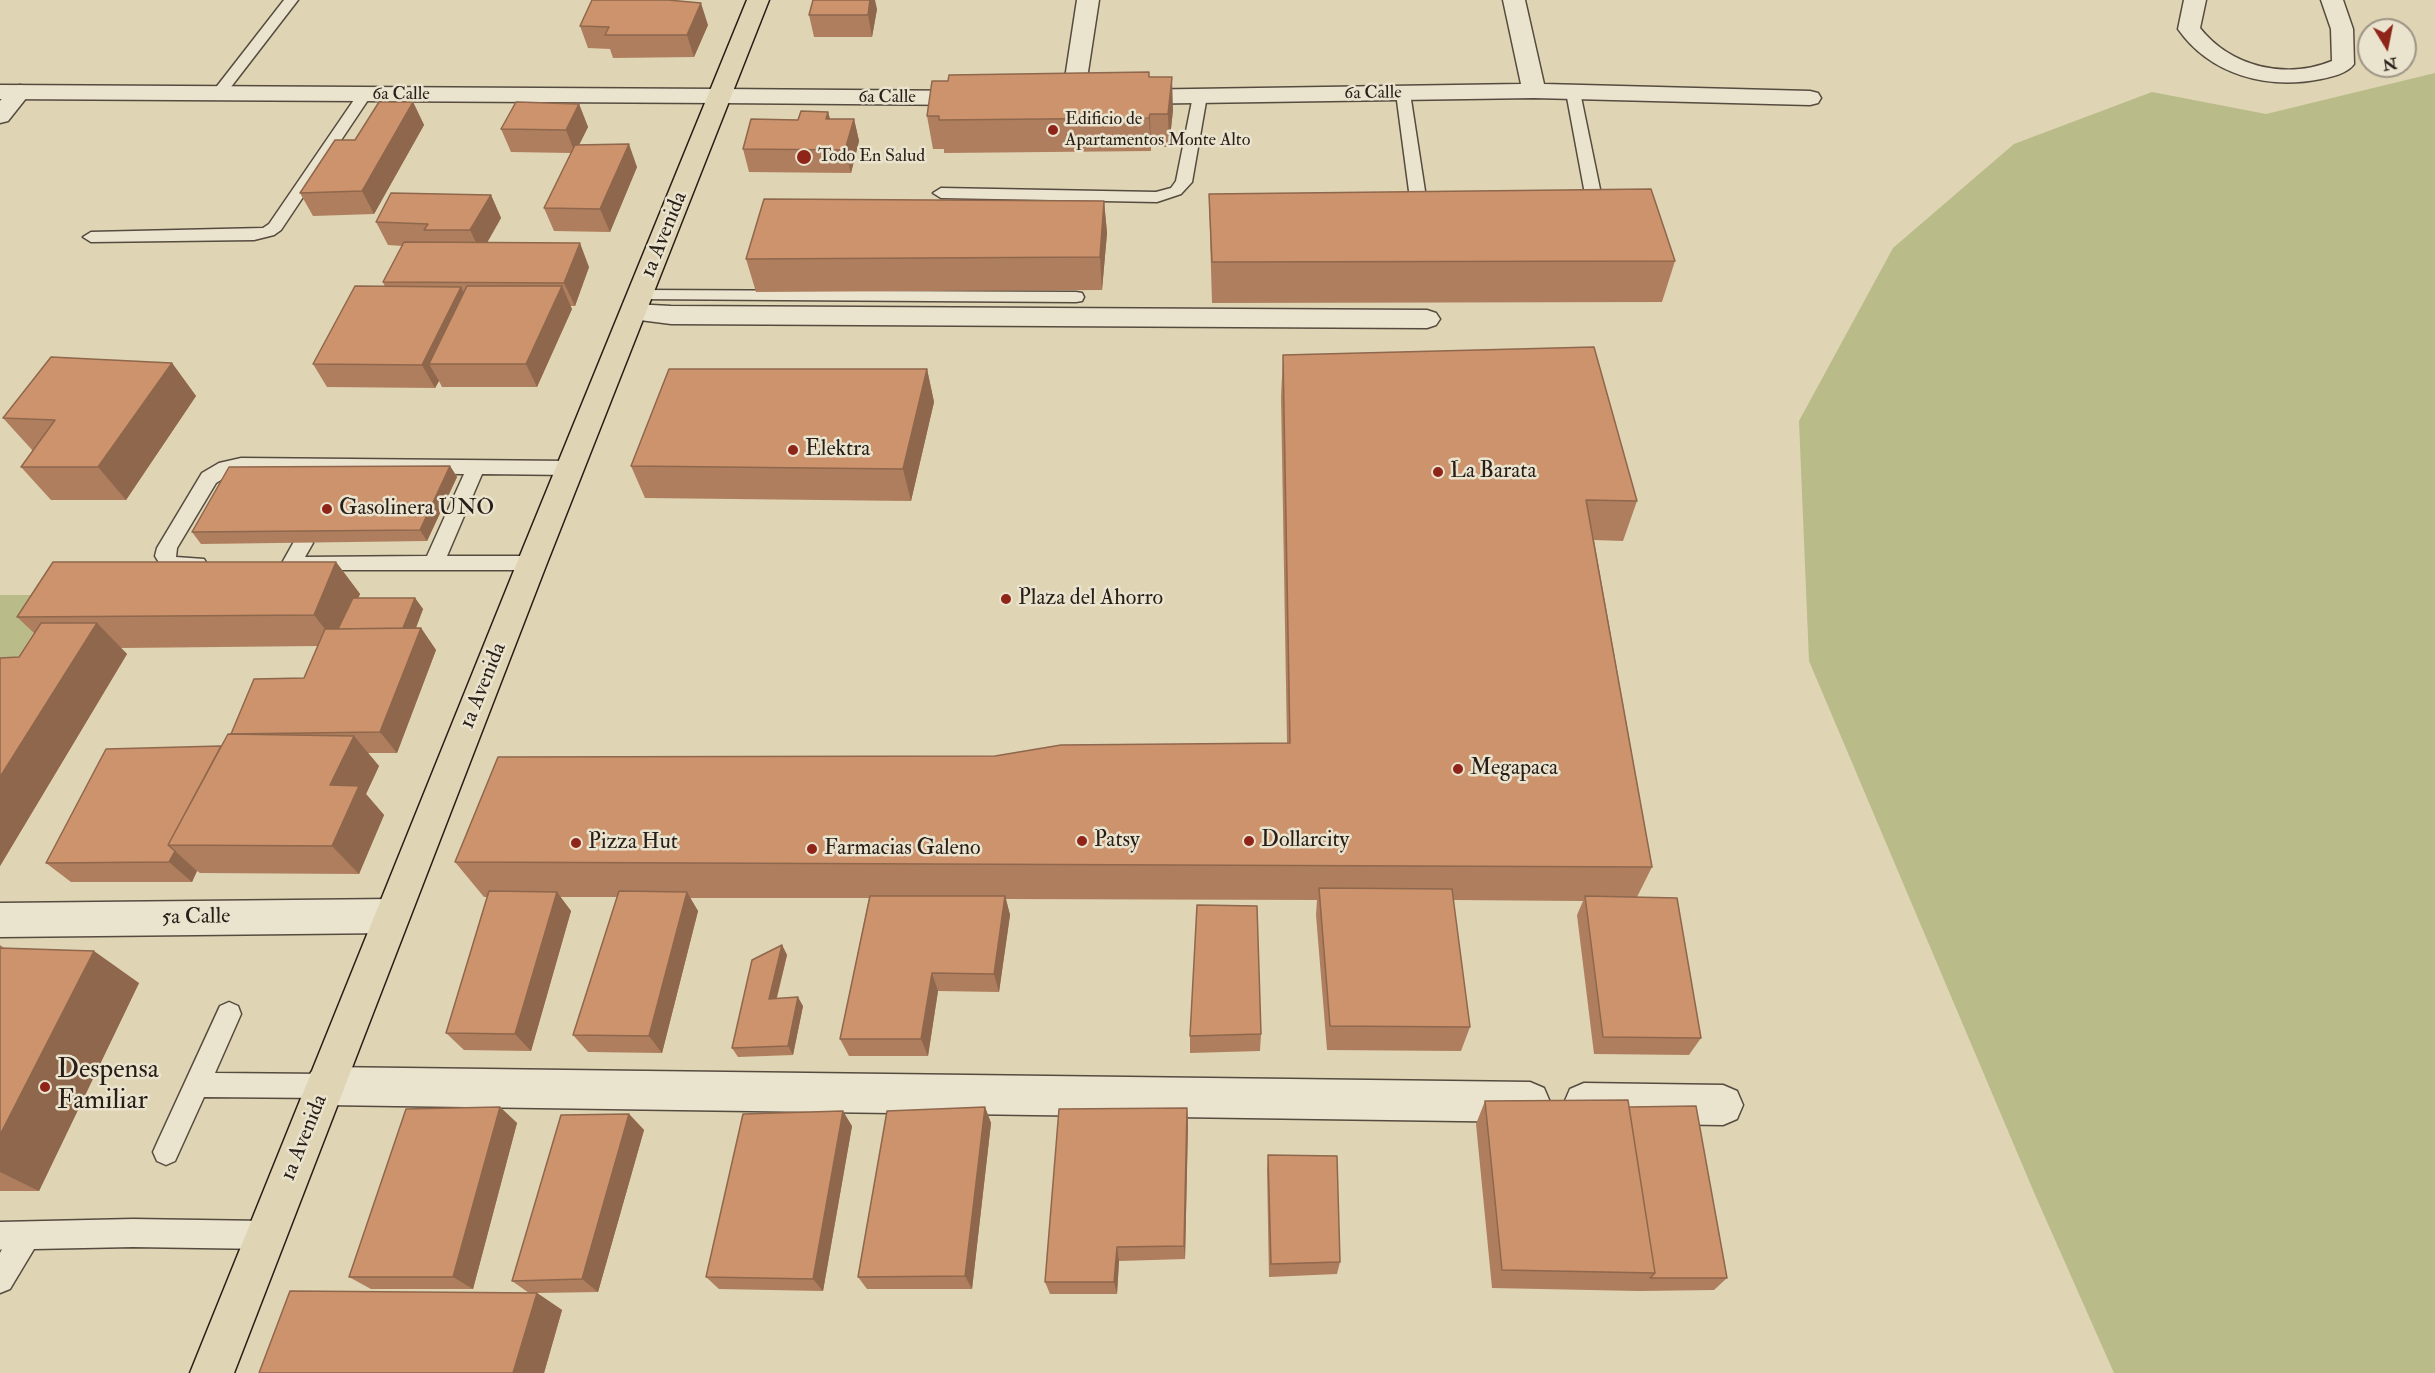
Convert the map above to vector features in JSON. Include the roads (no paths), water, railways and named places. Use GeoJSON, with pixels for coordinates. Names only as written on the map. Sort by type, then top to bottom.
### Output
{"type":"FeatureCollection","features":[{"type":"Feature","properties":{"kind":"main road","name":"1a Avenida"},"geometry":{"type":"LineString","coordinates":[[212,1373],[532,563],[758,0]]}},
{"type":"Feature","properties":{"kind":"street"},"geometry":{"type":"LineString","coordinates":[[1073,98],[1088,0]]}},
{"type":"Feature","properties":{"kind":"street"},"geometry":{"type":"LineString","coordinates":[[1514,0],[1534,92]]}},
{"type":"Feature","properties":{"kind":"street"},"geometry":{"type":"LineString","coordinates":[[2195,0],[2189,29],[2197,42],[2218,56],[2252,72],[2277,76],[2303,76],[2329,72],[2343,64],[2342,29],[2332,0]]}},
{"type":"Feature","properties":{"kind":"street","name":"6a Calle"},"geometry":{"type":"LineString","coordinates":[[10,92],[992,98]]}},
{"type":"Feature","properties":{"kind":"street"},"geometry":{"type":"LineString","coordinates":[[0,116],[10,92]]}},
{"type":"Feature","properties":{"kind":"street","name":"6a Calle"},"geometry":{"type":"LineString","coordinates":[[1050,98],[1534,92],[1810,98]]}},
{"type":"Feature","properties":{"kind":"street"},"geometry":{"type":"LineString","coordinates":[[637,304],[1427,319]]}},
{"type":"Feature","properties":{"kind":"street","name":"5a Calle"},"geometry":{"type":"LineString","coordinates":[[0,920],[392,916]]}},
{"type":"Feature","properties":{"kind":"street"},"geometry":{"type":"LineString","coordinates":[[325,1086],[1723,1105]]}},
{"type":"Feature","properties":{"kind":"lane"},"geometry":{"type":"LineString","coordinates":[[219,93],[291,0]]}},
{"type":"Feature","properties":{"kind":"lane"},"geometry":{"type":"LineString","coordinates":[[1402,93],[1416,190]]}},
{"type":"Feature","properties":{"kind":"lane"},"geometry":{"type":"LineString","coordinates":[[1573,93],[1593,194]]}},
{"type":"Feature","properties":{"kind":"lane"},"geometry":{"type":"LineString","coordinates":[[91,237],[254,235],[268,232],[275,227],[365,94]]}},
{"type":"Feature","properties":{"kind":"lane"},"geometry":{"type":"LineString","coordinates":[[941,193],[1156,197],[1170,194],[1184,182],[1200,96]]}},
{"type":"Feature","properties":{"kind":"lane"},"geometry":{"type":"LineString","coordinates":[[637,304],[1076,297]]}},
{"type":"Feature","properties":{"kind":"lane"},"geometry":{"type":"LineString","coordinates":[[214,564],[170,564],[165,556],[167,548],[209,478],[226,468],[241,465],[345,472],[476,467],[571,468]]}},
{"type":"Feature","properties":{"kind":"lane"},"geometry":{"type":"LineString","coordinates":[[434,563],[476,467]]}},
{"type":"Feature","properties":{"kind":"lane"},"geometry":{"type":"LineString","coordinates":[[292,563],[303,543]]}},
{"type":"Feature","properties":{"kind":"lane"},"geometry":{"type":"LineString","coordinates":[[270,563],[532,563]]}},
{"type":"Feature","properties":{"kind":"lane"},"geometry":{"type":"LineString","coordinates":[[166,1152],[229,1014]]}},
{"type":"Feature","properties":{"kind":"lane"},"geometry":{"type":"LineString","coordinates":[[196,1085],[325,1086]]}},
{"type":"Feature","properties":{"kind":"lane"},"geometry":{"type":"LineString","coordinates":[[0,1279],[13,1236],[133,1233],[266,1235]]}},
{"type":"Feature","properties":{"kind":"place","name":"Edificio de Apartamentos Monte Alto"},"geometry":{"type":"Point","coordinates":[1053,130]}},
{"type":"Feature","properties":{"kind":"place","name":"Todo En Salud"},"geometry":{"type":"Point","coordinates":[804,157]}},
{"type":"Feature","properties":{"kind":"place","name":"Elektra"},"geometry":{"type":"Point","coordinates":[793,450]}},
{"type":"Feature","properties":{"kind":"place","name":"La Barata"},"geometry":{"type":"Point","coordinates":[1438,472]}},
{"type":"Feature","properties":{"kind":"place","name":"Gasolinera UNO"},"geometry":{"type":"Point","coordinates":[327,509]}},
{"type":"Feature","properties":{"kind":"place","name":"Plaza del Ahorro"},"geometry":{"type":"Point","coordinates":[1006,599]}},
{"type":"Feature","properties":{"kind":"place","name":"Megapaca"},"geometry":{"type":"Point","coordinates":[1458,769]}},
{"type":"Feature","properties":{"kind":"place","name":"Patsy"},"geometry":{"type":"Point","coordinates":[1082,841]}},
{"type":"Feature","properties":{"kind":"place","name":"Dollarcity"},"geometry":{"type":"Point","coordinates":[1249,841]}},
{"type":"Feature","properties":{"kind":"place","name":"Pizza Hut"},"geometry":{"type":"Point","coordinates":[576,843]}},
{"type":"Feature","properties":{"kind":"place","name":"Farmacias Galeno"},"geometry":{"type":"Point","coordinates":[812,849]}},
{"type":"Feature","properties":{"kind":"place","name":"Despensa Familiar"},"geometry":{"type":"Point","coordinates":[45,1087]}}]}
